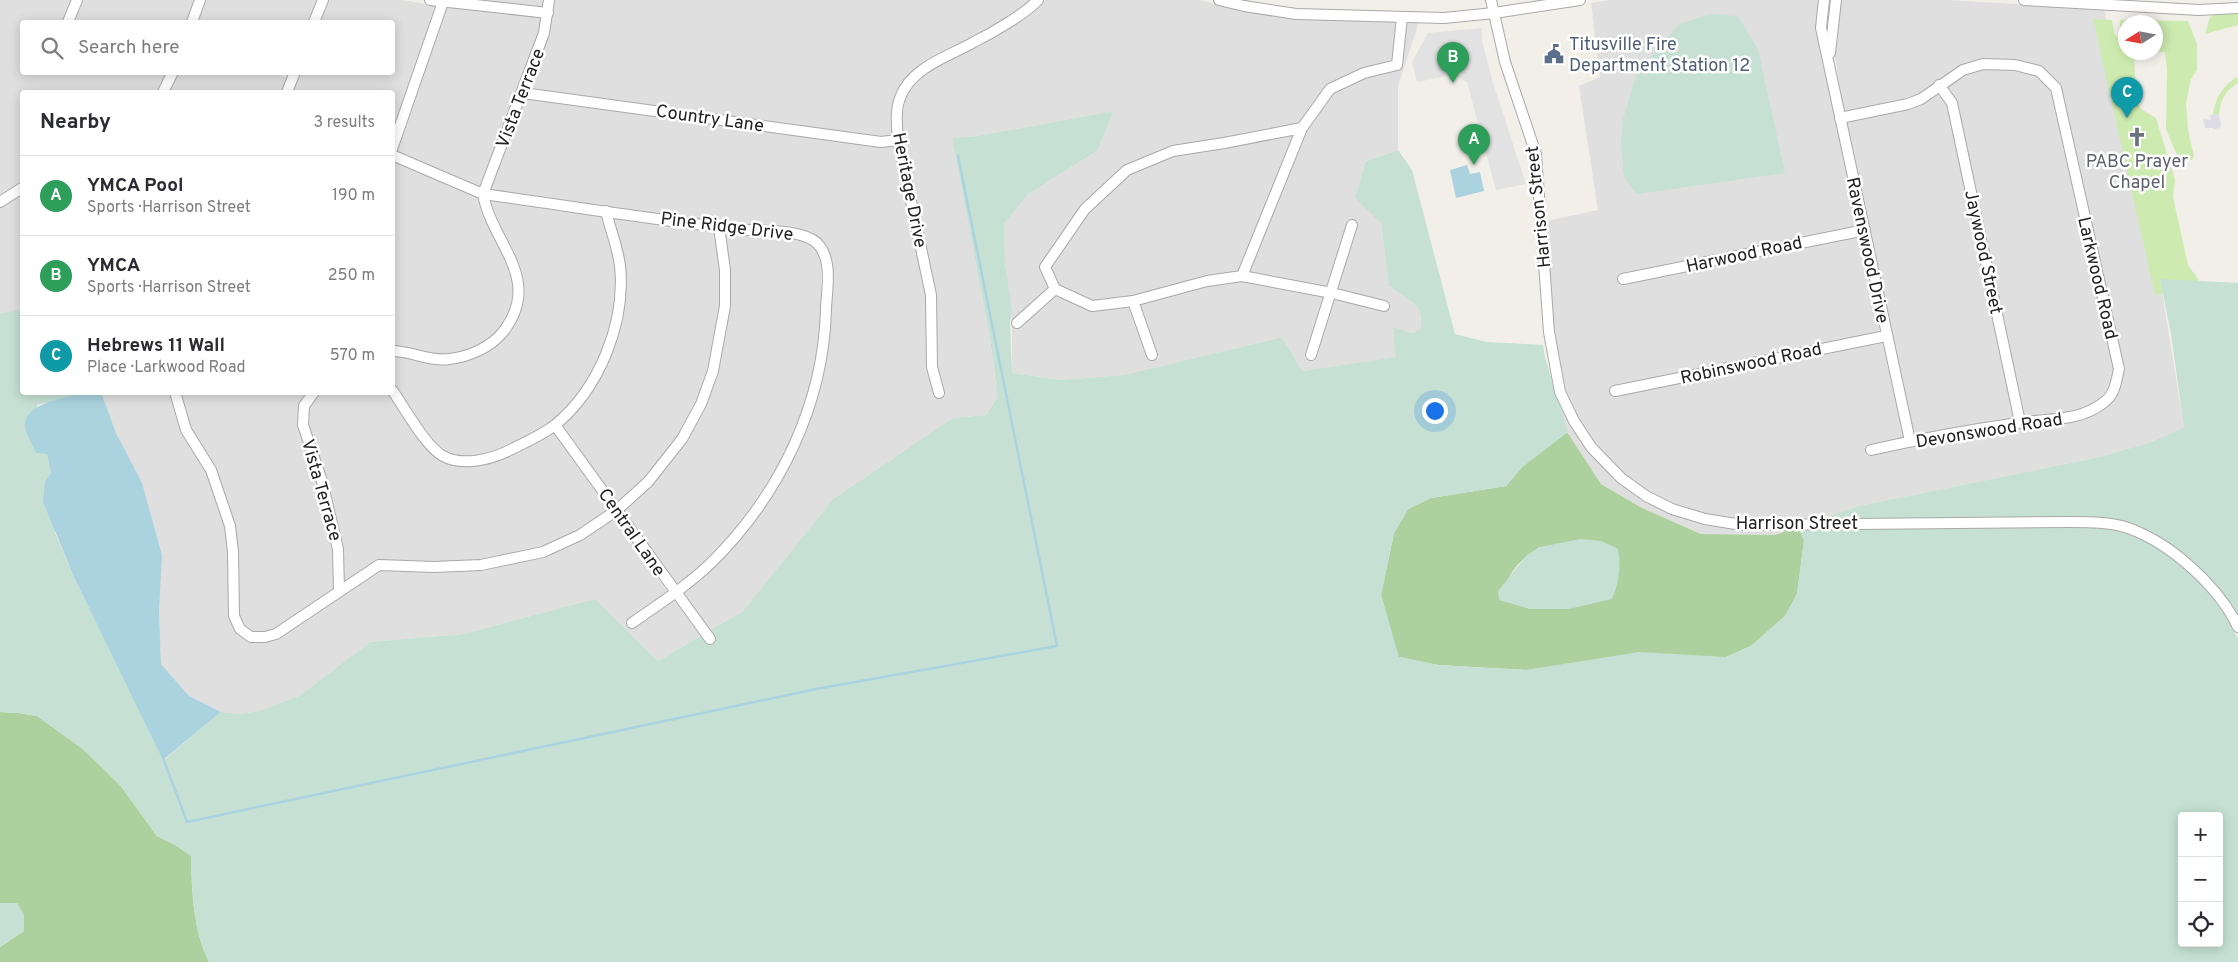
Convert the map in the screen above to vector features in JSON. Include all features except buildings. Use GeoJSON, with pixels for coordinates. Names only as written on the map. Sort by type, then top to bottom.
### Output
{"type":"FeatureCollection","features":[{"type":"Feature","properties":{"kind":"street"},"geometry":{"type":"LineString","coordinates":[[69,20],[77,0]]}},
{"type":"Feature","properties":{"kind":"street"},"geometry":{"type":"LineString","coordinates":[[193,20],[200,0]]}},
{"type":"Feature","properties":{"kind":"street"},"geometry":{"type":"LineString","coordinates":[[315,20],[323,0]]}},
{"type":"Feature","properties":{"kind":"street"},"geometry":{"type":"LineString","coordinates":[[430,0],[548,13]]}},
{"type":"Feature","properties":{"kind":"street","name":"Vista Terrace"},"geometry":{"type":"LineString","coordinates":[[483,194],[523,93],[544,33],[549,0]]}},
{"type":"Feature","properties":{"kind":"street","name":"Heritage Drive"},"geometry":{"type":"LineString","coordinates":[[939,393],[932,367],[931,295],[898,140],[897,122],[900,99],[912,78],[932,63],[976,41],[1038,0]]}},
{"type":"Feature","properties":{"kind":"street"},"geometry":{"type":"LineString","coordinates":[[1219,0],[1296,14],[1444,18],[1494,13],[1579,0]]}},
{"type":"Feature","properties":{"kind":"street","name":"Harrison Street"},"geometry":{"type":"LineString","coordinates":[[1491,0],[1505,62],[1536,154],[1549,332],[1560,392],[1574,420],[1591,446],[1621,478],[1646,496],[1672,509],[1705,519],[1742,525],[2097,522],[2128,528],[2156,542],[2202,578],[2219,598],[2238,627]]}},
{"type":"Feature","properties":{"kind":"street","name":"Ravenswood Drive"},"geometry":{"type":"LineString","coordinates":[[1824,0],[1821,28],[1830,59],[1840,118],[1910,441]]}},
{"type":"Feature","properties":{"kind":"street","name":"Ravenswood Drive"},"geometry":{"type":"LineString","coordinates":[[1830,59],[1836,0]]}},
{"type":"Feature","properties":{"kind":"street"},"geometry":{"type":"LineString","coordinates":[[2024,0],[2199,10],[2238,8]]}},
{"type":"Feature","properties":{"kind":"street"},"geometry":{"type":"LineString","coordinates":[[395,140],[443,2]]}},
{"type":"Feature","properties":{"kind":"street"},"geometry":{"type":"LineString","coordinates":[[1242,276],[1302,128],[1330,89],[1364,73],[1397,65],[1402,17]]}},
{"type":"Feature","properties":{"kind":"street","name":"Larkwood Road"},"geometry":{"type":"LineString","coordinates":[[1840,118],[1908,104],[1921,99],[1963,70],[1983,64],[2007,64],[2039,71],[2056,88],[2119,369],[2115,389],[2105,402]]}},
{"type":"Feature","properties":{"kind":"street"},"geometry":{"type":"LineString","coordinates":[[164,90],[172,75]]}},
{"type":"Feature","properties":{"kind":"street"},"geometry":{"type":"LineString","coordinates":[[288,90],[292,75]]}},
{"type":"Feature","properties":{"kind":"street","name":"Jaywood Street"},"geometry":{"type":"LineString","coordinates":[[1939,85],[1952,103],[2020,422]]}},
{"type":"Feature","properties":{"kind":"street","name":"Country Lane"},"geometry":{"type":"LineString","coordinates":[[523,93],[881,142],[898,140]]}},
{"type":"Feature","properties":{"kind":"street"},"geometry":{"type":"LineString","coordinates":[[1302,128],[1173,151],[1127,170],[1085,209],[1045,268],[1055,289],[1092,306],[1133,301],[1208,281],[1242,276],[1332,293],[1384,306]]}},
{"type":"Feature","properties":{"kind":"street","name":"Pine Ridge Drive"},"geometry":{"type":"LineString","coordinates":[[395,156],[483,194],[719,227],[801,235],[817,243],[826,258],[826,323],[816,388],[790,456],[770,492],[736,537],[710,564],[675,593],[632,623]]}},
{"type":"Feature","properties":{"kind":"street"},"geometry":{"type":"LineString","coordinates":[[0,202],[20,189]]}},
{"type":"Feature","properties":{"kind":"street"},"geometry":{"type":"LineString","coordinates":[[395,351],[449,359],[475,351],[495,342],[512,320],[520,295],[514,265],[486,207],[483,194]]}},
{"type":"Feature","properties":{"kind":"street"},"geometry":{"type":"LineString","coordinates":[[395,395],[423,438],[443,456],[470,462],[502,454],[555,425],[586,389],[606,356],[617,318],[621,290],[620,265],[606,211]]}},
{"type":"Feature","properties":{"kind":"street"},"geometry":{"type":"LineString","coordinates":[[1311,355],[1352,225]]}},
{"type":"Feature","properties":{"kind":"street"},"geometry":{"type":"LineString","coordinates":[[176,395],[186,430],[211,470],[230,526],[234,552],[234,616],[240,629],[251,637],[265,637],[276,634],[379,565],[434,567],[481,565],[542,552],[580,535],[617,510],[648,482],[682,439],[701,404],[713,371],[725,306],[725,270],[719,227]]}},
{"type":"Feature","properties":{"kind":"street","name":"Harwood Road"},"geometry":{"type":"LineString","coordinates":[[1623,279],[1865,230]]}},
{"type":"Feature","properties":{"kind":"street"},"geometry":{"type":"LineString","coordinates":[[1017,322],[1055,289]]}},
{"type":"Feature","properties":{"kind":"street"},"geometry":{"type":"LineString","coordinates":[[1133,301],[1152,355]]}},
{"type":"Feature","properties":{"kind":"street","name":"Robinswood Road"},"geometry":{"type":"LineString","coordinates":[[1615,391],[1886,336]]}},
{"type":"Feature","properties":{"kind":"street","name":"Vista Terrace"},"geometry":{"type":"LineString","coordinates":[[312,395],[304,406],[303,425],[322,481],[338,549],[339,591]]}},
{"type":"Feature","properties":{"kind":"street","name":"Devonswood Road"},"geometry":{"type":"LineString","coordinates":[[1871,450],[1910,441],[2020,422],[2071,417],[2088,412],[2105,402]]}},
{"type":"Feature","properties":{"kind":"street","name":"Central Lane"},"geometry":{"type":"LineString","coordinates":[[555,425],[710,639]]}},
{"type":"Feature","properties":{"kind":"shaded area"},"geometry":{"type":"Polygon","coordinates":[[[0,0],[72,0],[63,20],[20,20],[20,75],[166,75],[158,90],[20,90],[20,184],[0,197],[0,0]]]}},
{"type":"Feature","properties":{"kind":"shaded area"},"geometry":{"type":"Polygon","coordinates":[[[82,0],[195,0],[188,20],[74,20],[82,0]]]}},
{"type":"Feature","properties":{"kind":"shaded area"},"geometry":{"type":"Polygon","coordinates":[[[205,0],[317,0],[310,20],[199,20],[205,0]]]}},
{"type":"Feature","properties":{"kind":"shaded area"},"geometry":{"type":"Polygon","coordinates":[[[328,0],[403,0],[436,6],[395,128],[395,90],[294,90],[299,75],[395,75],[395,20],[320,20],[328,0]]]}},
{"type":"Feature","properties":{"kind":"shaded area"},"geometry":{"type":"Polygon","coordinates":[[[465,0],[544,0],[543,8],[465,0]]]}},
{"type":"Feature","properties":{"kind":"shaded area"},"geometry":{"type":"Polygon","coordinates":[[[555,0],[1032,0],[974,38],[929,60],[909,75],[895,97],[892,121],[893,136],[881,137],[529,89],[549,34],[555,0]]]}},
{"type":"Feature","properties":{"kind":"shaded area"},"geometry":{"type":"Polygon","coordinates":[[[1045,0],[1200,0],[1243,11],[1397,21],[1392,61],[1326,86],[1298,124],[1123,166],[1081,207],[1041,265],[1049,288],[1012,321],[1005,263],[1004,224],[1028,194],[1097,151],[1114,111],[977,136],[952,138],[989,332],[997,396],[986,415],[953,418],[833,499],[743,611],[709,631],[682,594],[713,568],[741,539],[774,495],[795,457],[821,388],[831,323],[831,256],[820,239],[802,230],[719,222],[490,190],[526,98],[894,145],[926,295],[927,367],[936,398],[945,396],[937,366],[936,295],[903,140],[902,122],[905,100],[916,81],[935,67],[979,45],[1036,9],[1045,0]]]}},
{"type":"Feature","properties":{"kind":"shaded area"},"geometry":{"type":"Polygon","coordinates":[[[1610,0],[1819,0],[1826,75],[1859,226],[1618,276],[1619,284],[1861,235],[1880,332],[1610,388],[1611,396],[1882,341],[1904,438],[1865,447],[1867,456],[1911,446],[2021,427],[2072,422],[2089,416],[2111,403],[2120,389],[2124,368],[2060,85],[2042,68],[1960,66],[1919,95],[1844,113],[1835,58],[1841,0],[1947,0],[2104,9],[2160,279],[2184,427],[2149,443],[2095,458],[1859,506],[1818,520],[1743,521],[1706,515],[1674,505],[1649,492],[1625,475],[1595,444],[1578,418],[1565,391],[1554,331],[1546,221],[1598,210],[1579,86],[1600,77],[1591,3],[1610,0]]]}},
{"type":"Feature","properties":{"kind":"shaded area"},"geometry":{"type":"Polygon","coordinates":[[[446,7],[542,17],[539,32],[518,92],[480,187],[397,152],[446,7]]]}},
{"type":"Feature","properties":{"kind":"shaded area"},"geometry":{"type":"Polygon","coordinates":[[[1407,22],[1419,22],[1398,86],[1398,150],[1366,161],[1381,223],[1389,286],[1410,299],[1420,311],[1422,323],[1420,330],[1411,333],[1394,328],[1397,357],[1302,371],[1282,337],[1124,375],[1060,380],[1012,373],[1012,324],[1017,329],[1056,295],[1090,310],[1130,306],[1149,361],[1159,358],[1140,304],[1208,285],[1242,281],[1326,296],[1304,358],[1314,361],[1335,299],[1387,312],[1390,303],[1338,290],[1358,221],[1349,220],[1328,288],[1249,273],[1307,129],[1334,92],[1366,77],[1402,65],[1407,22]]]}},
{"type":"Feature","properties":{"kind":"shaded area"},"geometry":{"type":"Polygon","coordinates":[[[1482,28],[1482,41],[1493,83],[1526,184],[1496,190],[1467,82],[1453,75],[1417,82],[1412,62],[1428,33],[1482,28]]]}},
{"type":"Feature","properties":{"kind":"shaded area"},"geometry":{"type":"Polygon","coordinates":[[[1983,68],[2014,69],[2036,75],[2052,90],[2114,370],[2110,387],[2101,399],[2086,408],[2070,413],[2025,417],[1957,102],[1946,86],[1965,74],[1983,68]]]}},
{"type":"Feature","properties":{"kind":"shaded area"},"geometry":{"type":"Polygon","coordinates":[[[177,75],[279,75],[287,78],[283,90],[169,90],[177,75]]]}},
{"type":"Feature","properties":{"kind":"shaded area"},"geometry":{"type":"Polygon","coordinates":[[[1938,92],[1947,105],[2014,419],[1914,436],[1846,122],[1938,92]]]}},
{"type":"Feature","properties":{"kind":"shaded area"},"geometry":{"type":"Polygon","coordinates":[[[2219,114],[2221,127],[2213,130],[2213,128],[2205,128],[2203,119],[2211,120],[2210,115],[2219,114]]]}},
{"type":"Feature","properties":{"kind":"shaded area"},"geometry":{"type":"Polygon","coordinates":[[[1294,134],[1238,272],[1132,297],[1094,301],[1059,286],[1051,268],[1089,212],[1130,173],[1174,155],[1294,134]]]}},
{"type":"Feature","properties":{"kind":"shaded area"},"geometry":{"type":"Polygon","coordinates":[[[395,162],[479,198],[481,209],[509,267],[515,295],[508,318],[492,338],[449,355],[395,347],[395,162]]]}},
{"type":"Feature","properties":{"kind":"shaded area"},"geometry":{"type":"Polygon","coordinates":[[[20,194],[20,310],[0,313],[0,208],[20,194]]]}},
{"type":"Feature","properties":{"kind":"shaded area"},"geometry":{"type":"Polygon","coordinates":[[[489,199],[601,215],[615,266],[616,290],[612,317],[601,355],[582,387],[567,406],[552,422],[527,437],[501,450],[470,458],[446,452],[428,435],[395,385],[395,356],[477,355],[499,344],[517,321],[525,296],[518,264],[490,206],[489,199]]]}},
{"type":"Feature","properties":{"kind":"shaded area"},"geometry":{"type":"Polygon","coordinates":[[[612,217],[714,231],[720,270],[720,306],[708,370],[697,403],[678,437],[644,479],[618,503],[561,425],[590,392],[610,358],[622,319],[626,290],[625,265],[612,217]]]}},
{"type":"Feature","properties":{"kind":"shaded area"},"geometry":{"type":"Polygon","coordinates":[[[725,232],[799,239],[813,246],[821,260],[821,323],[811,387],[786,454],[765,490],[732,534],[706,561],[676,586],[624,510],[686,441],[706,405],[718,371],[730,306],[730,269],[725,232]]]}},
{"type":"Feature","properties":{"kind":"shaded area"},"geometry":{"type":"Polygon","coordinates":[[[102,395],[170,395],[181,432],[206,472],[225,528],[228,552],[229,618],[236,631],[251,642],[344,595],[344,593],[380,570],[481,570],[506,566],[545,556],[616,516],[668,593],[625,623],[631,629],[674,600],[701,636],[658,661],[595,599],[463,634],[370,642],[299,696],[258,711],[241,714],[221,712],[189,696],[161,664],[159,610],[117,434],[102,395]]]}},
{"type":"Feature","properties":{"kind":"shaded area"},"geometry":{"type":"Polygon","coordinates":[[[181,395],[307,395],[298,426],[317,482],[333,550],[334,589],[274,630],[264,633],[253,633],[245,626],[239,614],[238,552],[235,525],[216,469],[191,428],[181,395]]]}},
{"type":"Feature","properties":{"kind":"shaded area"},"geometry":{"type":"Polygon","coordinates":[[[318,395],[389,395],[419,440],[439,459],[469,467],[505,458],[554,431],[610,509],[577,531],[541,548],[481,561],[435,563],[379,561],[344,582],[343,548],[327,480],[308,424],[309,407],[318,395]]]}},
{"type":"Feature","properties":{"kind":"shaded area"},"geometry":{"type":"Polygon","coordinates":[[[1557,397],[1569,422],[1643,500],[1669,513],[1704,524],[1791,529],[1775,535],[1701,534],[1642,508],[1601,484],[1569,436],[1557,397]]]}},
{"type":"Feature","properties":{"kind":"green space"},"geometry":{"type":"Polygon","coordinates":[[[1711,14],[1738,16],[1758,49],[1785,173],[1637,194],[1624,177],[1621,144],[1623,119],[1637,73],[1679,24],[1711,14]]]}},
{"type":"Feature","properties":{"kind":"green space"},"geometry":{"type":"Polygon","coordinates":[[[2215,14],[2238,14],[2238,25],[2205,34],[2210,17],[2215,14]]]}},
{"type":"Feature","properties":{"kind":"green space"},"geometry":{"type":"Polygon","coordinates":[[[2093,19],[2112,20],[2114,33],[2118,37],[2118,60],[2134,60],[2136,100],[2141,109],[2156,118],[2175,180],[2173,197],[2188,265],[2203,286],[2155,295],[2093,19]]]}},
{"type":"Feature","properties":{"kind":"green space"},"geometry":{"type":"Polygon","coordinates":[[[2163,21],[2188,21],[2197,44],[2197,70],[2191,79],[2186,103],[2188,130],[2194,156],[2192,160],[2179,160],[2166,129],[2167,69],[2165,52],[2163,52],[2163,21]]]}},
{"type":"Feature","properties":{"kind":"green space"},"geometry":{"type":"Polygon","coordinates":[[[2237,77],[2238,83],[2224,96],[2219,114],[2213,115],[2220,93],[2227,84],[2237,77]]]}},
{"type":"Feature","properties":{"kind":"green space"},"geometry":{"type":"Polygon","coordinates":[[[1114,111],[1097,151],[1028,194],[1004,224],[1005,263],[1012,311],[1010,323],[1012,373],[1060,380],[1124,375],[1282,337],[1302,371],[1396,357],[1393,327],[1411,333],[1420,330],[1420,314],[1414,303],[1389,286],[1381,223],[1355,198],[1366,161],[1398,150],[1412,170],[1455,334],[1487,342],[1543,345],[1545,358],[1568,432],[1522,467],[1506,486],[1431,498],[1408,509],[1394,533],[1381,595],[1399,657],[1438,665],[1526,670],[1639,652],[1726,657],[1751,646],[1785,616],[1797,594],[1804,541],[1799,529],[2097,527],[2127,533],[2162,550],[2193,575],[2218,605],[2238,639],[2238,962],[209,962],[197,923],[193,897],[191,856],[177,846],[157,836],[120,785],[83,749],[37,716],[0,712],[0,313],[20,310],[20,395],[74,395],[37,405],[51,473],[45,481],[55,533],[74,577],[164,760],[221,712],[241,714],[258,711],[299,696],[370,642],[463,634],[595,599],[658,661],[701,636],[708,645],[716,640],[709,631],[743,611],[833,499],[953,418],[986,415],[997,397],[989,332],[952,138],[977,136],[1114,111]]]}},
{"type":"Feature","properties":{"kind":"green space"},"geometry":{"type":"Polygon","coordinates":[[[2160,279],[2238,283],[2238,616],[2206,575],[2186,557],[2130,524],[1818,520],[1859,506],[2095,458],[2149,443],[2184,427],[2171,334],[2160,279]]]}},
{"type":"Feature","properties":{"kind":"green space"},"geometry":{"type":"Polygon","coordinates":[[[1567,432],[1601,484],[1642,508],[1701,534],[1775,535],[1791,529],[1799,529],[1804,541],[1797,594],[1785,616],[1751,646],[1726,657],[1564,665],[1526,670],[1438,665],[1398,657],[1381,595],[1394,533],[1408,509],[1431,498],[1506,486],[1522,467],[1567,432]],[[1540,547],[1514,569],[1506,583],[1500,600],[1531,609],[1569,609],[1540,547]]]}},
{"type":"Feature","properties":{"kind":"green space"},"geometry":{"type":"Polygon","coordinates":[[[1580,539],[1601,541],[1618,549],[1619,574],[1612,599],[1569,609],[1531,609],[1499,600],[1498,591],[1527,555],[1540,547],[1580,539]]]}},
{"type":"Feature","properties":{"kind":"green space"},"geometry":{"type":"Polygon","coordinates":[[[0,712],[37,716],[83,749],[120,785],[157,836],[177,846],[191,856],[193,897],[197,924],[209,962],[0,962],[0,947],[24,931],[17,904],[0,903],[0,712]]]}},
{"type":"Feature","properties":{"kind":"green space"},"geometry":{"type":"Polygon","coordinates":[[[0,903],[17,903],[24,914],[24,931],[0,947],[0,903]]]}},
{"type":"Feature","properties":{"kind":"water"},"geometry":{"type":"Polygon","coordinates":[[[1467,165],[1470,174],[1480,172],[1484,191],[1456,198],[1450,170],[1467,165]]]}},
{"type":"Feature","properties":{"kind":"water"},"geometry":{"type":"Polygon","coordinates":[[[75,395],[102,395],[117,435],[142,483],[162,555],[159,610],[161,664],[189,696],[221,712],[163,760],[74,577],[43,502],[45,481],[51,473],[47,454],[36,453],[28,437],[25,427],[26,419],[38,407],[75,395]]]}},
{"type":"Feature","properties":{"kind":"waterway"},"geometry":{"type":"LineString","coordinates":[[163,758],[187,822],[816,689],[1057,646],[958,156]]}},
{"type":"Feature","properties":{"kind":"place","name":"Titusville Fire Department Station 12"},"geometry":{"type":"Point","coordinates":[1554,54]}},
{"type":"Feature","properties":{"kind":"place","name":"YMCA"},"geometry":{"type":"Point","coordinates":[1453,83]}},
{"type":"Feature","properties":{"kind":"place","name":"Hebrews 11 Wall"},"geometry":{"type":"Point","coordinates":[2127,118]}},
{"type":"Feature","properties":{"kind":"place","name":"PABC Prayer Chapel"},"geometry":{"type":"Point","coordinates":[2137,137]}},
{"type":"Feature","properties":{"kind":"place","name":"YMCA Pool"},"geometry":{"type":"Point","coordinates":[1474,165]}}]}
